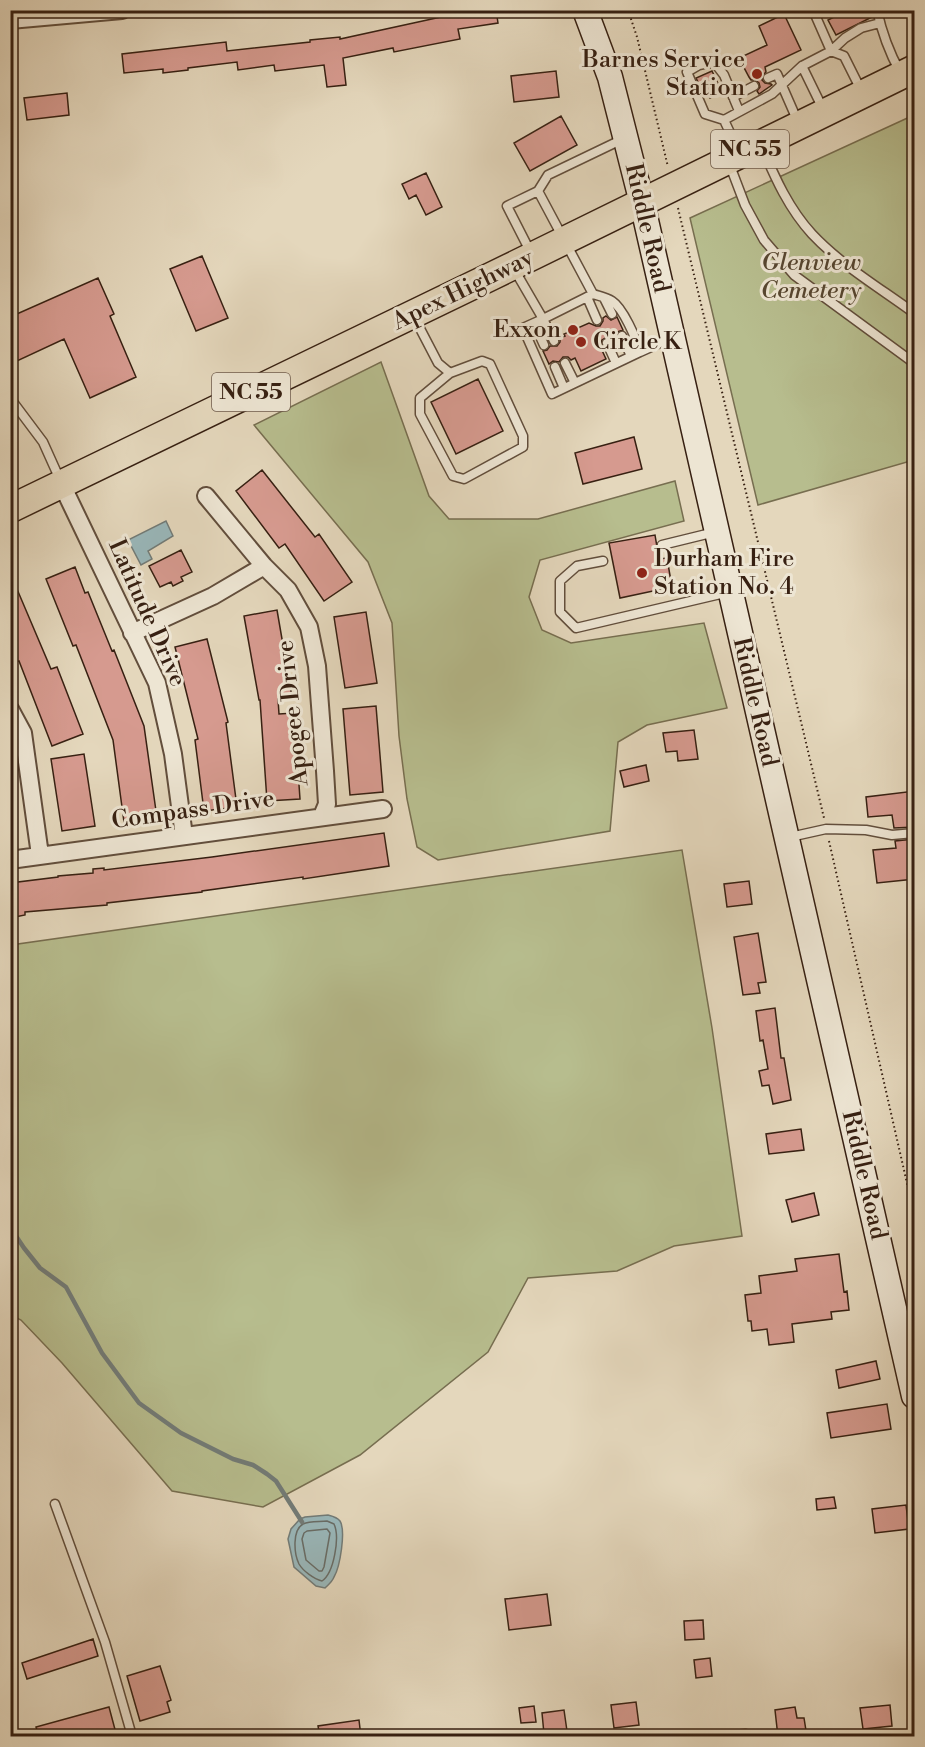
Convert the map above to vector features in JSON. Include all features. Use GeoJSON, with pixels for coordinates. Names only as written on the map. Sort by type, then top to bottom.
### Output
{"type":"FeatureCollection","features":[{"type":"Feature","properties":{"kind":"main road","name":"Riddle Road"},"geometry":{"type":"LineString","coordinates":[[585,10],[610,77],[642,203],[729,592],[915,1396]]}},
{"type":"Feature","properties":{"kind":"main road","name":"Apex Highway"},"geometry":{"type":"LineString","coordinates":[[10,509],[565,241],[908,72]]}},
{"type":"Feature","properties":{"kind":"street"},"geometry":{"type":"LineString","coordinates":[[10,20],[122,10]]}},
{"type":"Feature","properties":{"kind":"street","name":"Latitude Drive"},"geometry":{"type":"LineString","coordinates":[[62,485],[157,682],[173,754],[184,836]]}},
{"type":"Feature","properties":{"kind":"street","name":"Apogee Drive"},"geometry":{"type":"LineString","coordinates":[[206,496],[264,566],[288,590],[309,627],[317,666],[325,771],[327,804],[322,816]]}},
{"type":"Feature","properties":{"kind":"street"},"geometry":{"type":"LineString","coordinates":[[132,633],[213,596],[264,566]]}},
{"type":"Feature","properties":{"kind":"street"},"geometry":{"type":"LineString","coordinates":[[10,709],[22,733],[40,855]]}},
{"type":"Feature","properties":{"kind":"street","name":"Compass Drive"},"geometry":{"type":"LineString","coordinates":[[10,860],[383,809]]}},
{"type":"Feature","properties":{"kind":"lane"},"geometry":{"type":"LineString","coordinates":[[813,10],[831,51],[844,56],[863,94]]}},
{"type":"Feature","properties":{"kind":"lane"},"geometry":{"type":"LineString","coordinates":[[877,10],[889,52],[908,72]]}},
{"type":"Feature","properties":{"kind":"lane"},"geometry":{"type":"LineString","coordinates":[[724,120],[772,94],[802,66],[831,51],[861,28],[880,23]]}},
{"type":"Feature","properties":{"kind":"lane"},"geometry":{"type":"LineString","coordinates":[[739,111],[724,75],[714,62],[699,65],[687,72],[705,114],[724,120],[743,153],[779,186],[791,207],[812,234],[838,258],[915,313]]}},
{"type":"Feature","properties":{"kind":"lane"},"geometry":{"type":"LineString","coordinates":[[802,66],[824,112]]}},
{"type":"Feature","properties":{"kind":"lane"},"geometry":{"type":"LineString","coordinates":[[768,78],[777,74],[799,125]]}},
{"type":"Feature","properties":{"kind":"lane"},"geometry":{"type":"LineString","coordinates":[[733,97],[754,86]]}},
{"type":"Feature","properties":{"kind":"lane"},"geometry":{"type":"LineString","coordinates":[[554,340],[543,319],[522,261],[507,206],[538,191],[548,175],[626,138]]}},
{"type":"Feature","properties":{"kind":"lane"},"geometry":{"type":"LineString","coordinates":[[743,153],[745,205],[764,240],[794,275],[915,363]]}},
{"type":"Feature","properties":{"kind":"lane"},"geometry":{"type":"LineString","coordinates":[[538,191],[565,241],[590,296],[597,320]]}},
{"type":"Feature","properties":{"kind":"lane"},"geometry":{"type":"LineString","coordinates":[[636,354],[637,340],[618,306],[604,298],[590,296],[523,328],[552,394],[672,338]]}},
{"type":"Feature","properties":{"kind":"lane"},"geometry":{"type":"LineString","coordinates":[[604,298],[612,314]]}},
{"type":"Feature","properties":{"kind":"lane"},"geometry":{"type":"LineString","coordinates":[[412,314],[438,363],[450,373]]}},
{"type":"Feature","properties":{"kind":"lane"},"geometry":{"type":"LineString","coordinates":[[534,323],[544,345]]}},
{"type":"Feature","properties":{"kind":"lane"},"geometry":{"type":"LineString","coordinates":[[622,336],[636,354]]}},
{"type":"Feature","properties":{"kind":"lane"},"geometry":{"type":"LineString","coordinates":[[607,343],[616,363]]}},
{"type":"Feature","properties":{"kind":"lane"},"geometry":{"type":"LineString","coordinates":[[482,361],[490,364],[524,436],[523,447],[464,479],[453,476],[420,414],[420,398],[450,373],[482,361]]}},
{"type":"Feature","properties":{"kind":"lane"},"geometry":{"type":"LineString","coordinates":[[565,363],[575,383]]}},
{"type":"Feature","properties":{"kind":"lane"},"geometry":{"type":"LineString","coordinates":[[555,367],[564,388]]}},
{"type":"Feature","properties":{"kind":"lane"},"geometry":{"type":"LineString","coordinates":[[10,398],[43,442],[62,485]]}},
{"type":"Feature","properties":{"kind":"lane"},"geometry":{"type":"LineString","coordinates":[[662,545],[716,532]]}},
{"type":"Feature","properties":{"kind":"lane"},"geometry":{"type":"LineString","coordinates":[[603,561],[577,566],[560,581],[560,612],[576,628],[729,592]]}},
{"type":"Feature","properties":{"kind":"lane"},"geometry":{"type":"LineString","coordinates":[[786,838],[826,829],[866,830],[892,835],[915,832]]}},
{"type":"Feature","properties":{"kind":"lane"},"geometry":{"type":"LineString","coordinates":[[55,1504],[105,1642],[132,1737]]}},
{"type":"Feature","properties":{"kind":"lane"},"geometry":{"type":"LineString","coordinates":[[720,1737],[746,1734],[751,1737]]}},
{"type":"Feature","properties":{"kind":"path"},"geometry":{"type":"LineString","coordinates":[[628,10],[637,37],[826,829],[915,1214]]}},
{"type":"Feature","properties":{"kind":"green space","name":"Glenview Cemetery"},"geometry":{"type":"Polygon","coordinates":[[[914,115],[914,460],[758,505],[690,218],[914,115]]]}},
{"type":"Feature","properties":{"kind":"green space"},"geometry":{"type":"Polygon","coordinates":[[[381,362],[429,496],[449,519],[538,519],[675,481],[684,521],[540,560],[529,597],[542,630],[571,643],[704,623],[727,708],[647,725],[618,742],[610,831],[438,860],[417,847],[407,799],[399,736],[392,623],[368,562],[254,425],[381,362]]]}},
{"type":"Feature","properties":{"kind":"green space"},"geometry":{"type":"Polygon","coordinates":[[[682,850],[712,1028],[742,1236],[674,1246],[617,1271],[528,1278],[488,1352],[360,1455],[263,1507],[172,1491],[62,1363],[21,1320],[11,1315],[11,945],[682,850]]]}},
{"type":"Feature","properties":{"kind":"water"},"geometry":{"type":"Polygon","coordinates":[[[166,521],[173,536],[148,551],[152,559],[141,565],[128,540],[166,521]]]}},
{"type":"Feature","properties":{"kind":"water"},"geometry":{"type":"Polygon","coordinates":[[[328,1515],[340,1521],[342,1540],[336,1572],[325,1588],[316,1586],[294,1567],[288,1539],[291,1529],[300,1519],[328,1515]]]}},
{"type":"Feature","properties":{"kind":"building"},"geometry":{"type":"Polygon","coordinates":[[[473,10],[496,10],[498,23],[458,29],[460,39],[394,52],[393,48],[343,58],[346,85],[327,87],[324,65],[275,71],[274,65],[238,70],[237,62],[163,73],[163,69],[124,73],[122,54],[226,42],[227,51],[310,42],[310,40],[340,37],[340,39],[473,10]]]}},
{"type":"Feature","properties":{"kind":"building"},"geometry":{"type":"Polygon","coordinates":[[[848,10],[871,10],[872,17],[836,35],[828,20],[848,10]]]}},
{"type":"Feature","properties":{"kind":"building"},"geometry":{"type":"Polygon","coordinates":[[[784,14],[801,50],[765,67],[766,72],[762,80],[772,85],[759,94],[757,91],[760,87],[759,83],[751,80],[739,58],[767,45],[759,26],[784,14]]]}},
{"type":"Feature","properties":{"kind":"building"},"geometry":{"type":"Polygon","coordinates":[[[556,71],[559,97],[514,102],[511,76],[556,71]]]}},
{"type":"Feature","properties":{"kind":"building"},"geometry":{"type":"Polygon","coordinates":[[[712,71],[722,92],[710,98],[705,88],[702,90],[696,78],[712,71]]]}},
{"type":"Feature","properties":{"kind":"building"},"geometry":{"type":"Polygon","coordinates":[[[67,93],[69,115],[27,120],[24,98],[67,93]]]}},
{"type":"Feature","properties":{"kind":"building"},"geometry":{"type":"Polygon","coordinates":[[[561,116],[577,145],[530,171],[514,143],[561,116]]]}},
{"type":"Feature","properties":{"kind":"building"},"geometry":{"type":"Polygon","coordinates":[[[426,173],[442,207],[426,215],[416,195],[409,199],[402,184],[426,173]]]}},
{"type":"Feature","properties":{"kind":"building"},"geometry":{"type":"Polygon","coordinates":[[[202,256],[228,318],[196,331],[170,269],[202,256]]]}},
{"type":"Feature","properties":{"kind":"building"},"geometry":{"type":"Polygon","coordinates":[[[98,278],[114,314],[110,316],[136,377],[90,398],[64,339],[17,361],[10,357],[10,317],[98,278]]]}},
{"type":"Feature","properties":{"kind":"building","name":"Circle K"},"geometry":{"type":"Polygon","coordinates":[[[606,316],[611,320],[617,317],[623,330],[617,332],[613,340],[607,337],[602,340],[600,346],[606,359],[581,371],[575,358],[571,360],[563,357],[559,362],[553,361],[549,364],[543,351],[550,346],[557,346],[560,338],[565,336],[564,334],[589,323],[600,326],[606,316]]]}},
{"type":"Feature","properties":{"kind":"building"},"geometry":{"type":"Polygon","coordinates":[[[478,379],[503,431],[456,454],[431,402],[478,379]]]}},
{"type":"Feature","properties":{"kind":"building"},"geometry":{"type":"Polygon","coordinates":[[[634,437],[642,469],[583,484],[575,453],[634,437]]]}},
{"type":"Feature","properties":{"kind":"building"},"geometry":{"type":"Polygon","coordinates":[[[262,470],[315,537],[319,534],[352,582],[324,601],[285,544],[279,548],[236,491],[262,470]]]}},
{"type":"Feature","properties":{"kind":"building","name":"Durham Fire Station No. 4"},"geometry":{"type":"Polygon","coordinates":[[[655,535],[659,559],[667,558],[672,587],[620,598],[609,543],[655,535]]]}},
{"type":"Feature","properties":{"kind":"building"},"geometry":{"type":"Polygon","coordinates":[[[181,550],[192,572],[181,577],[183,581],[173,586],[171,582],[160,587],[149,566],[181,550]]]}},
{"type":"Feature","properties":{"kind":"building"},"geometry":{"type":"Polygon","coordinates":[[[75,567],[85,593],[88,592],[112,651],[114,650],[144,726],[157,818],[124,822],[113,740],[76,645],[73,646],[46,579],[75,567]]]}},
{"type":"Feature","properties":{"kind":"building"},"geometry":{"type":"Polygon","coordinates":[[[11,575],[51,669],[57,667],[83,734],[52,746],[19,661],[10,664],[11,575]]]}},
{"type":"Feature","properties":{"kind":"building"},"geometry":{"type":"Polygon","coordinates":[[[277,610],[292,697],[278,699],[279,714],[294,713],[300,799],[267,801],[260,700],[244,616],[277,610]]]}},
{"type":"Feature","properties":{"kind":"building"},"geometry":{"type":"Polygon","coordinates":[[[366,612],[377,683],[345,688],[334,617],[366,612]]]}},
{"type":"Feature","properties":{"kind":"building"},"geometry":{"type":"Polygon","coordinates":[[[207,639],[228,722],[226,723],[237,807],[204,811],[195,740],[198,739],[175,647],[207,639]]]}},
{"type":"Feature","properties":{"kind":"building"},"geometry":{"type":"Polygon","coordinates":[[[376,706],[383,792],[350,795],[343,709],[376,706]]]}},
{"type":"Feature","properties":{"kind":"building"},"geometry":{"type":"Polygon","coordinates":[[[694,730],[698,759],[678,761],[677,751],[666,752],[663,733],[694,730]]]}},
{"type":"Feature","properties":{"kind":"building"},"geometry":{"type":"Polygon","coordinates":[[[84,754],[95,826],[62,831],[51,759],[84,754]]]}},
{"type":"Feature","properties":{"kind":"building"},"geometry":{"type":"Polygon","coordinates":[[[646,765],[649,781],[624,787],[620,771],[646,765]]]}},
{"type":"Feature","properties":{"kind":"building"},"geometry":{"type":"Polygon","coordinates":[[[915,791],[915,827],[894,828],[892,815],[868,817],[866,797],[915,791]]]}},
{"type":"Feature","properties":{"kind":"building"},"geometry":{"type":"Polygon","coordinates":[[[384,833],[389,866],[107,903],[107,905],[25,912],[25,915],[10,918],[10,883],[93,873],[93,869],[104,868],[104,870],[212,857],[384,833]]]}},
{"type":"Feature","properties":{"kind":"building"},"geometry":{"type":"Polygon","coordinates":[[[915,839],[915,879],[877,883],[873,850],[896,848],[895,841],[915,839]]]}},
{"type":"Feature","properties":{"kind":"building"},"geometry":{"type":"Polygon","coordinates":[[[749,881],[752,904],[727,907],[724,884],[749,881]]]}},
{"type":"Feature","properties":{"kind":"building"},"geometry":{"type":"Polygon","coordinates":[[[758,933],[766,982],[758,983],[760,993],[743,995],[734,937],[758,933]]]}},
{"type":"Feature","properties":{"kind":"building"},"geometry":{"type":"Polygon","coordinates":[[[775,1008],[781,1058],[784,1058],[791,1100],[773,1104],[769,1085],[762,1086],[759,1071],[768,1069],[763,1040],[760,1041],[756,1011],[775,1008]]]}},
{"type":"Feature","properties":{"kind":"building"},"geometry":{"type":"Polygon","coordinates":[[[801,1129],[804,1150],[769,1154],[766,1134],[801,1129]]]}},
{"type":"Feature","properties":{"kind":"building"},"geometry":{"type":"Polygon","coordinates":[[[814,1193],[819,1215],[792,1222],[786,1200],[814,1193]]]}},
{"type":"Feature","properties":{"kind":"building"},"geometry":{"type":"Polygon","coordinates":[[[839,1254],[849,1310],[831,1312],[832,1319],[792,1324],[794,1342],[769,1345],[767,1329],[752,1331],[751,1321],[748,1321],[745,1295],[761,1293],[759,1276],[797,1271],[795,1259],[839,1254]]]}},
{"type":"Feature","properties":{"kind":"building"},"geometry":{"type":"Polygon","coordinates":[[[876,1361],[880,1379],[839,1388],[836,1370],[876,1361]]]}},
{"type":"Feature","properties":{"kind":"building"},"geometry":{"type":"Polygon","coordinates":[[[887,1404],[891,1429],[831,1438],[827,1413],[887,1404]]]}},
{"type":"Feature","properties":{"kind":"building"},"geometry":{"type":"Polygon","coordinates":[[[834,1497],[836,1508],[817,1510],[816,1499],[834,1497]]]}},
{"type":"Feature","properties":{"kind":"building"},"geometry":{"type":"Polygon","coordinates":[[[906,1505],[909,1529],[875,1533],[872,1509],[906,1505]]]}},
{"type":"Feature","properties":{"kind":"building"},"geometry":{"type":"Polygon","coordinates":[[[547,1594],[551,1625],[509,1630],[505,1599],[547,1594]]]}},
{"type":"Feature","properties":{"kind":"building"},"geometry":{"type":"Polygon","coordinates":[[[703,1620],[704,1639],[685,1640],[684,1621],[703,1620]]]}},
{"type":"Feature","properties":{"kind":"building"},"geometry":{"type":"Polygon","coordinates":[[[93,1639],[98,1656],[27,1679],[22,1663],[93,1639]]]}},
{"type":"Feature","properties":{"kind":"building"},"geometry":{"type":"Polygon","coordinates":[[[710,1658],[712,1676],[696,1678],[694,1660],[710,1658]]]}},
{"type":"Feature","properties":{"kind":"building"},"geometry":{"type":"Polygon","coordinates":[[[160,1666],[171,1700],[167,1702],[170,1712],[140,1721],[127,1676],[160,1666]]]}},
{"type":"Feature","properties":{"kind":"building"},"geometry":{"type":"Polygon","coordinates":[[[636,1702],[639,1725],[614,1728],[611,1705],[636,1702]]]}},
{"type":"Feature","properties":{"kind":"building"},"geometry":{"type":"Polygon","coordinates":[[[890,1705],[892,1726],[863,1729],[860,1708],[890,1705]]]}},
{"type":"Feature","properties":{"kind":"building"},"geometry":{"type":"Polygon","coordinates":[[[534,1706],[536,1722],[521,1723],[519,1708],[534,1706]]]}},
{"type":"Feature","properties":{"kind":"building"},"geometry":{"type":"Polygon","coordinates":[[[109,1707],[117,1737],[39,1737],[36,1727],[109,1707]]]}},
{"type":"Feature","properties":{"kind":"building"},"geometry":{"type":"Polygon","coordinates":[[[795,1707],[797,1718],[804,1718],[807,1737],[778,1737],[775,1710],[795,1707]]]}},
{"type":"Feature","properties":{"kind":"building"},"geometry":{"type":"Polygon","coordinates":[[[564,1710],[567,1731],[544,1734],[542,1713],[564,1710]]]}},
{"type":"Feature","properties":{"kind":"building"},"geometry":{"type":"Polygon","coordinates":[[[359,1720],[361,1737],[320,1737],[318,1726],[359,1720]]]}},
{"type":"Feature","properties":{"kind":"waterway"},"geometry":{"type":"LineString","coordinates":[[10,1227],[40,1268],[66,1287],[102,1353],[139,1403],[181,1433],[233,1459],[253,1465],[267,1474],[276,1481],[302,1522]]}},
{"type":"Feature","properties":{"kind":"place","name":"Barnes Service Station"},"geometry":{"type":"Point","coordinates":[757,74]}},
{"type":"Feature","properties":{"kind":"place","name":"Exxon"},"geometry":{"type":"Point","coordinates":[573,330]}},
{"type":"Feature","properties":{"kind":"place","name":"Circle K"},"geometry":{"type":"Point","coordinates":[581,342]}},
{"type":"Feature","properties":{"kind":"place","name":"Durham Fire Station No. 4"},"geometry":{"type":"Point","coordinates":[642,573]}}]}
